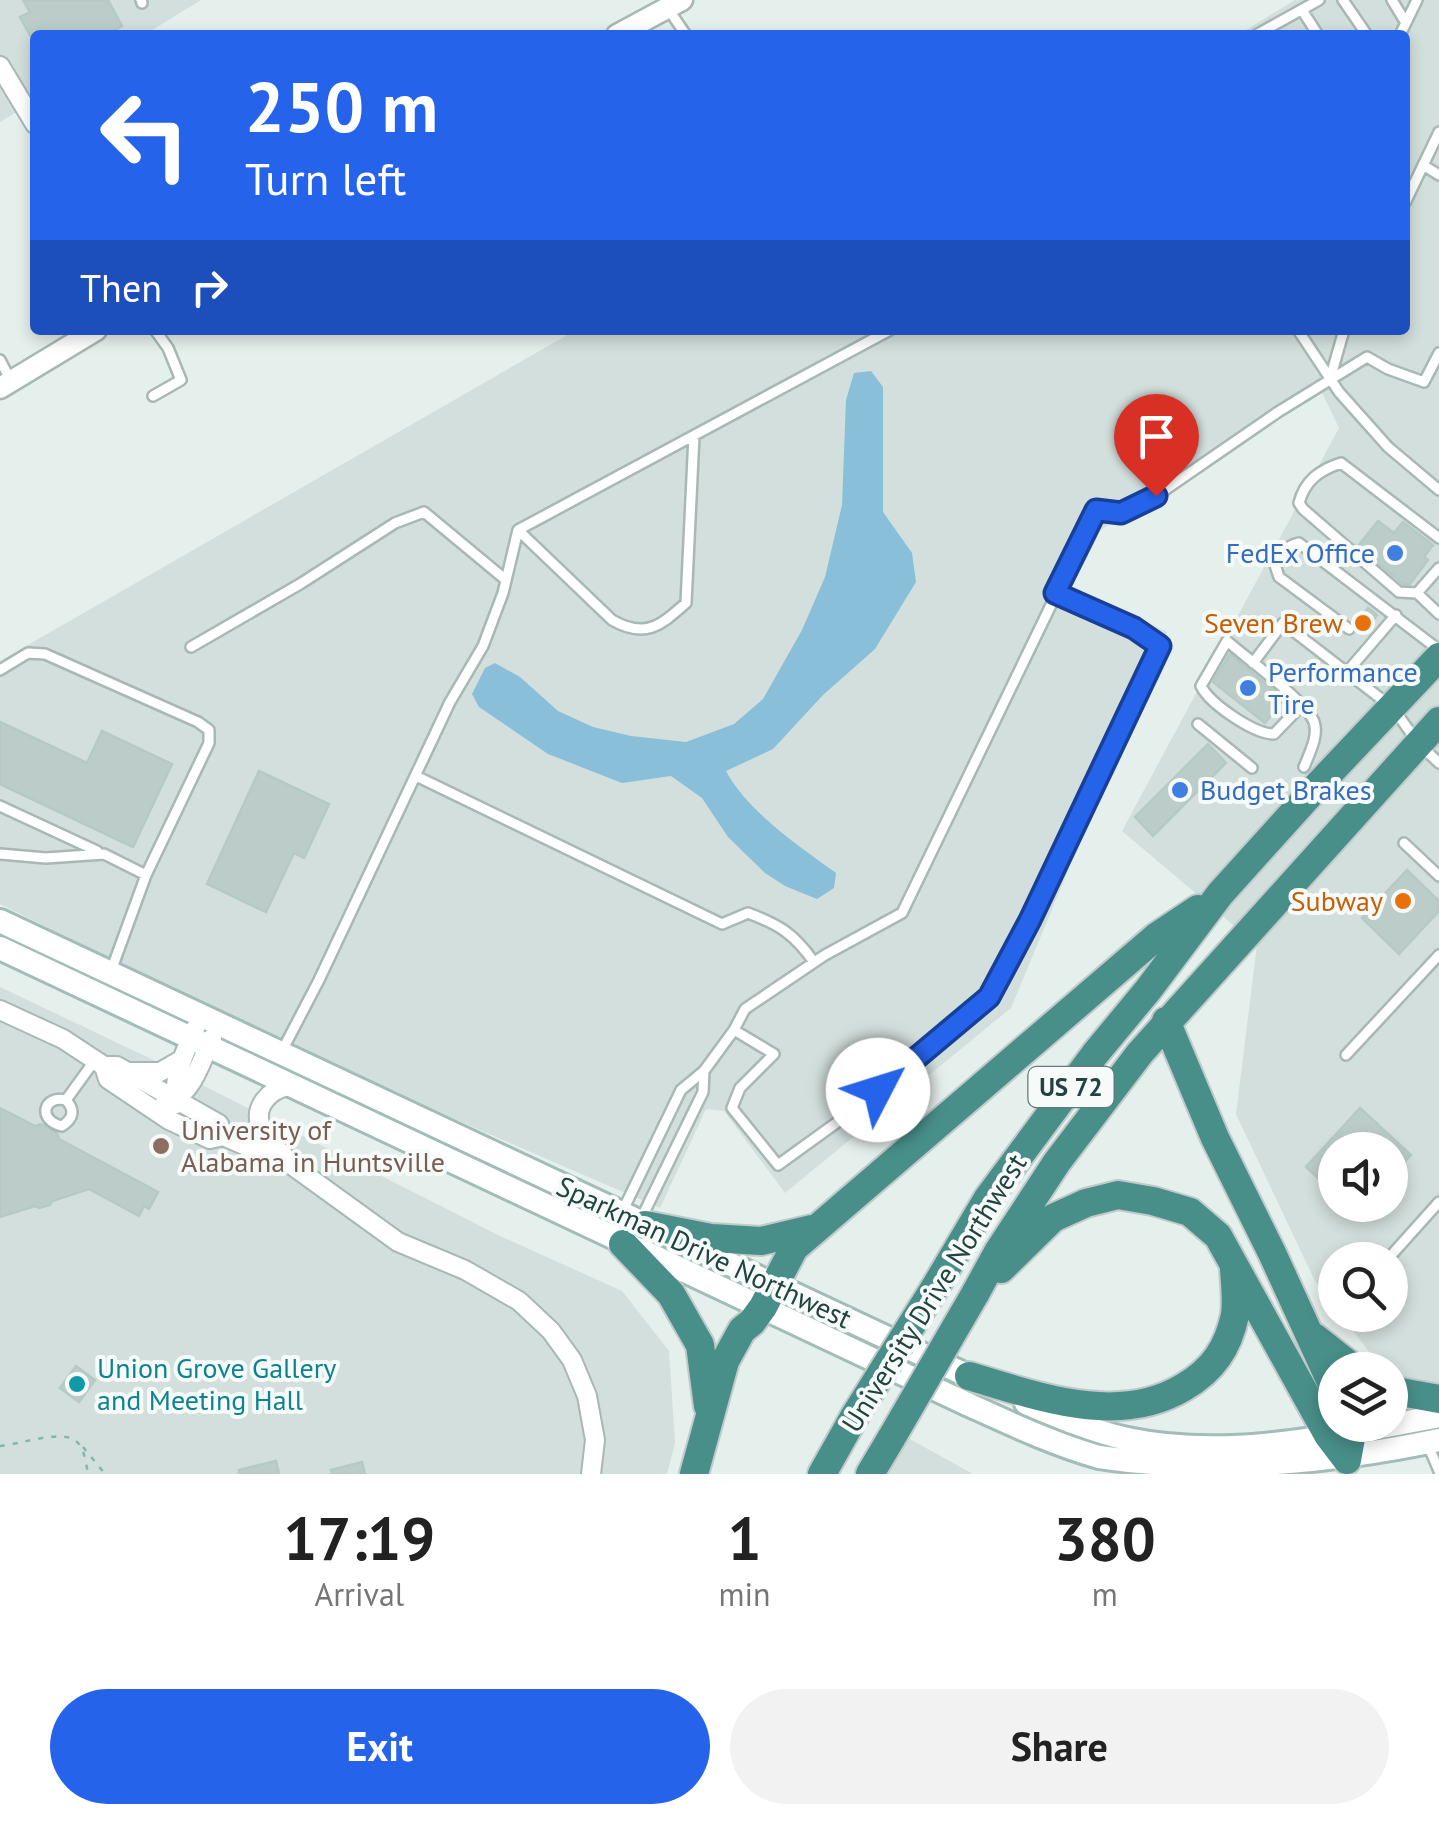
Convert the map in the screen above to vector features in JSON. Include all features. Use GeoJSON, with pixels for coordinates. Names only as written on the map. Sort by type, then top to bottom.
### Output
{"type":"FeatureCollection","features":[{"type":"Feature","properties":{"kind":"highway","name":"University Drive Northwest"},"geometry":{"type":"LineString","coordinates":[[822,1474],[988,1198],[1095,1054],[1220,894],[1439,654]]}},
{"type":"Feature","properties":{"kind":"highway","name":"University Drive Northwest"},"geometry":{"type":"LineString","coordinates":[[870,1474],[998,1252],[1057,1162],[1166,1021],[1439,720]]}},
{"type":"Feature","properties":{"kind":"highway"},"geometry":{"type":"LineString","coordinates":[[694,1474],[725,1362],[794,1248],[1156,936],[1220,894]]}},
{"type":"Feature","properties":{"kind":"highway"},"geometry":{"type":"LineString","coordinates":[[1166,1021],[1215,1138],[1318,1352]]}},
{"type":"Feature","properties":{"kind":"highway"},"geometry":{"type":"LineString","coordinates":[[975,1294],[1054,1218],[1086,1203],[1118,1195],[1190,1212],[1218,1236],[1274,1335],[1318,1400]]}},
{"type":"Feature","properties":{"kind":"highway"},"geometry":{"type":"LineString","coordinates":[[628,1231],[760,1241],[818,1227]]}},
{"type":"Feature","properties":{"kind":"highway"},"geometry":{"type":"LineString","coordinates":[[628,1231],[700,1345],[710,1418]]}},
{"type":"Feature","properties":{"kind":"highway"},"geometry":{"type":"LineString","coordinates":[[969,1376],[1050,1400],[1096,1406],[1136,1405],[1168,1397],[1198,1378],[1224,1350],[1236,1312],[1234,1268]]}},
{"type":"Feature","properties":{"kind":"highway"},"geometry":{"type":"LineString","coordinates":[[1311,1335],[1333,1352]]}},
{"type":"Feature","properties":{"kind":"highway"},"geometry":{"type":"LineString","coordinates":[[1408,1394],[1439,1400]]}},
{"type":"Feature","properties":{"kind":"main road","name":"Sparkman Drive Northwest"},"geometry":{"type":"LineString","coordinates":[[0,921],[280,1053],[628,1231]]}},
{"type":"Feature","properties":{"kind":"main road","name":"Sparkman Drive Northwest"},"geometry":{"type":"LineString","coordinates":[[0,948],[193,1049],[288,1086],[1082,1426],[1130,1439],[1186,1445],[1243,1448],[1318,1441]]}},
{"type":"Feature","properties":{"kind":"main road","name":"Sparkman Drive Northwest"},"geometry":{"type":"LineString","coordinates":[[769,1295],[1018,1427],[1102,1458],[1172,1472],[1252,1472],[1333,1442]]}},
{"type":"Feature","properties":{"kind":"main road","name":"Sparkman Drive Northwest"},"geometry":{"type":"LineString","coordinates":[[1408,1423],[1439,1416]]}},
{"type":"Feature","properties":{"kind":"main road","name":"Sparkman Drive Northwest"},"geometry":{"type":"LineString","coordinates":[[1408,1440],[1433,1441]]}},
{"type":"Feature","properties":{"kind":"street"},"geometry":{"type":"LineString","coordinates":[[626,30],[674,4]]}},
{"type":"Feature","properties":{"kind":"street"},"geometry":{"type":"LineString","coordinates":[[0,66],[30,116]]}},
{"type":"Feature","properties":{"kind":"street"},"geometry":{"type":"LineString","coordinates":[[6,384],[88,335]]}},
{"type":"Feature","properties":{"kind":"street"},"geometry":{"type":"LineString","coordinates":[[0,1010],[63,1039],[99,1063],[117,1066],[219,1124],[223,1136]]}},
{"type":"Feature","properties":{"kind":"street"},"geometry":{"type":"LineString","coordinates":[[185,1128],[175,1087],[210,1020]]}},
{"type":"Feature","properties":{"kind":"street"},"geometry":{"type":"LineString","coordinates":[[126,1072],[160,1072],[171,1068],[193,1049]]}},
{"type":"Feature","properties":{"kind":"street"},"geometry":{"type":"LineString","coordinates":[[142,1104],[176,1101],[186,1091],[193,1049]]}},
{"type":"Feature","properties":{"kind":"street"},"geometry":{"type":"LineString","coordinates":[[99,1063],[108,1078],[142,1104],[185,1128],[210,1139],[223,1136],[293,1166]]}},
{"type":"Feature","properties":{"kind":"street"},"geometry":{"type":"LineString","coordinates":[[288,1086],[264,1100],[259,1118],[266,1137],[293,1166],[398,1242],[465,1270],[520,1302],[551,1331],[572,1360],[587,1396],[594,1440],[592,1474]]}},
{"type":"Feature","properties":{"kind":"lane"},"geometry":{"type":"LineString","coordinates":[[1268,30],[1319,0]]}},
{"type":"Feature","properties":{"kind":"lane"},"geometry":{"type":"LineString","coordinates":[[1344,0],[1363,30]]}},
{"type":"Feature","properties":{"kind":"lane"},"geometry":{"type":"LineString","coordinates":[[1392,0],[1406,23]]}},
{"type":"Feature","properties":{"kind":"lane"},"geometry":{"type":"LineString","coordinates":[[1402,30],[1417,0]]}},
{"type":"Feature","properties":{"kind":"lane"},"geometry":{"type":"LineString","coordinates":[[674,4],[684,30]]}},
{"type":"Feature","properties":{"kind":"lane"},"geometry":{"type":"LineString","coordinates":[[1302,10],[1315,30]]}},
{"type":"Feature","properties":{"kind":"lane"},"geometry":{"type":"LineString","coordinates":[[1410,193],[1439,132]]}},
{"type":"Feature","properties":{"kind":"lane"},"geometry":{"type":"LineString","coordinates":[[1423,166],[1439,175]]}},
{"type":"Feature","properties":{"kind":"lane"},"geometry":{"type":"LineString","coordinates":[[153,396],[180,380],[159,335]]}},
{"type":"Feature","properties":{"kind":"lane"},"geometry":{"type":"LineString","coordinates":[[280,1053],[319,980],[450,702],[483,646],[518,530],[881,335]]}},
{"type":"Feature","properties":{"kind":"lane"},"geometry":{"type":"LineString","coordinates":[[1301,335],[1330,379],[1388,446],[1439,490]]}},
{"type":"Feature","properties":{"kind":"lane"},"geometry":{"type":"LineString","coordinates":[[1330,379],[1343,335]]}},
{"type":"Feature","properties":{"kind":"lane"},"geometry":{"type":"LineString","coordinates":[[628,1231],[681,1090],[704,1071],[745,1009],[814,962],[902,913],[1096,510],[1121,513],[1156,496],[1367,357],[1424,382],[1439,354]]}},
{"type":"Feature","properties":{"kind":"lane"},"geometry":{"type":"LineString","coordinates":[[0,360],[6,384]]}},
{"type":"Feature","properties":{"kind":"lane"},"geometry":{"type":"LineString","coordinates":[[518,530],[612,620],[630,630],[662,626],[686,603],[694,436]]}},
{"type":"Feature","properties":{"kind":"lane"},"geometry":{"type":"LineString","coordinates":[[1439,538],[1341,463],[1319,470],[1299,503],[1399,592],[1417,593],[1439,614]]}},
{"type":"Feature","properties":{"kind":"lane"},"geometry":{"type":"LineString","coordinates":[[191,647],[300,584],[395,522],[424,512],[506,580]]}},
{"type":"Feature","properties":{"kind":"lane"},"geometry":{"type":"LineString","coordinates":[[1349,629],[1280,577],[1275,565],[1289,546],[1300,543],[1396,615],[1439,654]]}},
{"type":"Feature","properties":{"kind":"lane"},"geometry":{"type":"LineString","coordinates":[[1417,593],[1439,568]]}},
{"type":"Feature","properties":{"kind":"lane"},"geometry":{"type":"LineString","coordinates":[[734,1030],[774,1054],[740,1088],[732,1108],[778,1165],[850,1113],[989,997],[1030,920],[1160,646],[1134,628],[1055,593]]}},
{"type":"Feature","properties":{"kind":"lane"},"geometry":{"type":"LineString","coordinates":[[1347,672],[1366,641],[1396,615]]}},
{"type":"Feature","properties":{"kind":"lane"},"geometry":{"type":"LineString","coordinates":[[1253,663],[1283,623],[1393,708],[1418,744],[1439,764]]}},
{"type":"Feature","properties":{"kind":"lane"},"geometry":{"type":"LineString","coordinates":[[1302,705],[1274,734],[1262,734],[1207,698],[1201,686],[1226,641],[1302,705],[1315,722],[1314,740],[1304,768]]}},
{"type":"Feature","properties":{"kind":"lane"},"geometry":{"type":"LineString","coordinates":[[0,670],[28,653],[45,654],[209,730],[209,742],[146,875],[111,972]]}},
{"type":"Feature","properties":{"kind":"lane"},"geometry":{"type":"LineString","coordinates":[[1198,724],[1252,768]]}},
{"type":"Feature","properties":{"kind":"lane"},"geometry":{"type":"LineString","coordinates":[[416,776],[722,924],[748,914],[774,922],[797,939],[814,962]]}},
{"type":"Feature","properties":{"kind":"lane"},"geometry":{"type":"LineString","coordinates":[[0,806],[146,875]]}},
{"type":"Feature","properties":{"kind":"lane"},"geometry":{"type":"LineString","coordinates":[[1404,843],[1439,876]]}},
{"type":"Feature","properties":{"kind":"lane"},"geometry":{"type":"LineString","coordinates":[[0,854],[46,858],[104,854]]}},
{"type":"Feature","properties":{"kind":"lane"},"geometry":{"type":"LineString","coordinates":[[1346,1055],[1439,955]]}},
{"type":"Feature","properties":{"kind":"lane"},"geometry":{"type":"LineString","coordinates":[[66,1100],[99,1063]]}},
{"type":"Feature","properties":{"kind":"lane"},"geometry":{"type":"LineString","coordinates":[[628,1231],[703,1092],[704,1071]]}},
{"type":"Feature","properties":{"kind":"lane"},"geometry":{"type":"LineString","coordinates":[[1403,1242],[1439,1202]]}},
{"type":"Feature","properties":{"kind":"lane"},"geometry":{"type":"LineString","coordinates":[[1433,1441],[1439,1471]]}},
{"type":"Feature","properties":{"kind":"path"},"geometry":{"type":"LineString","coordinates":[[0,1446],[63,1435],[74,1438],[105,1474]]}},
{"type":"Feature","properties":{"kind":"path"},"geometry":{"type":"LineString","coordinates":[[82,1446],[88,1474]]}},
{"type":"Feature","properties":{"kind":"shaded area"},"geometry":{"type":"Polygon","coordinates":[[[0,0],[201,0],[152,30],[30,30],[30,104],[0,122],[0,0]]]}},
{"type":"Feature","properties":{"kind":"shaded area"},"geometry":{"type":"Polygon","coordinates":[[[1295,0],[1439,0],[1439,1388],[1408,1379],[1408,1352],[1369,1352],[1354,1332],[1408,1332],[1408,1242],[1318,1242],[1318,1284],[1236,1114],[1257,945],[1122,831],[1339,428],[1317,382],[1101,530],[1071,588],[1167,632],[1011,1008],[785,1193],[724,1111],[706,1109],[660,1208],[293,1049],[0,904],[0,661],[567,335],[1410,335],[1410,30],[1246,30],[1295,0]]]}},
{"type":"Feature","properties":{"kind":"shaded area","name":"University of Alabama in Huntsville"},"geometry":{"type":"Polygon","coordinates":[[[0,987],[498,1235],[622,1291],[669,1351],[675,1443],[667,1474],[0,1474],[0,987]]]}},
{"type":"Feature","properties":{"kind":"shaded area"},"geometry":{"type":"Polygon","coordinates":[[[908,1438],[973,1474],[887,1474],[908,1438]]]}},
{"type":"Feature","properties":{"kind":"water"},"geometry":{"type":"Polygon","coordinates":[[[871,371],[883,387],[883,512],[912,553],[916,582],[875,649],[823,695],[773,749],[726,771],[761,814],[836,873],[834,888],[817,899],[765,873],[728,837],[702,798],[671,776],[622,783],[548,754],[479,707],[472,694],[485,668],[495,663],[520,677],[558,711],[593,727],[686,742],[734,724],[763,699],[802,630],[825,577],[842,505],[846,400],[854,373],[871,371]]]}},
{"type":"Feature","properties":{"kind":"building"},"geometry":{"type":"Polygon","coordinates":[[[23,0],[108,0],[122,26],[115,30],[30,30],[30,35],[20,17],[30,12],[23,0]]]}},
{"type":"Feature","properties":{"kind":"building","name":"FedEx Office"},"geometry":{"type":"Polygon","coordinates":[[[1378,521],[1394,533],[1403,522],[1433,545],[1424,557],[1428,560],[1410,584],[1403,584],[1358,546],[1378,521]]]}},
{"type":"Feature","properties":{"kind":"building","name":"Seven Brew"},"geometry":{"type":"Polygon","coordinates":[[[1368,608],[1377,615],[1365,631],[1356,624],[1368,608]]]}},
{"type":"Feature","properties":{"kind":"building","name":"Performance Tire"},"geometry":{"type":"Polygon","coordinates":[[[1230,654],[1284,699],[1265,723],[1213,682],[1230,654]]]}},
{"type":"Feature","properties":{"kind":"building"},"geometry":{"type":"Polygon","coordinates":[[[0,722],[87,763],[102,731],[172,764],[133,847],[0,784],[0,722]]]}},
{"type":"Feature","properties":{"kind":"building","name":"Budget Brakes"},"geometry":{"type":"Polygon","coordinates":[[[1208,744],[1226,763],[1153,836],[1135,817],[1208,744]]]}},
{"type":"Feature","properties":{"kind":"building"},"geometry":{"type":"Polygon","coordinates":[[[259,771],[329,804],[304,858],[294,853],[266,912],[207,884],[259,771]]]}},
{"type":"Feature","properties":{"kind":"building"},"geometry":{"type":"Polygon","coordinates":[[[1407,870],[1439,901],[1439,911],[1399,954],[1362,918],[1407,870]]]}},
{"type":"Feature","properties":{"kind":"building"},"geometry":{"type":"Polygon","coordinates":[[[0,1108],[35,1126],[41,1124],[57,1133],[59,1139],[158,1192],[149,1209],[144,1206],[139,1216],[89,1189],[50,1205],[0,1217],[0,1108]]]}},
{"type":"Feature","properties":{"kind":"building"},"geometry":{"type":"Polygon","coordinates":[[[1360,1108],[1386,1132],[1338,1132],[1360,1108]]]}},
{"type":"Feature","properties":{"kind":"building"},"geometry":{"type":"Polygon","coordinates":[[[1318,1154],[1318,1178],[1306,1167],[1318,1154]]]}},
{"type":"Feature","properties":{"kind":"building","name":"Union Grove Gallery and Meeting Hall"},"geometry":{"type":"Polygon","coordinates":[[[76,1366],[95,1380],[79,1402],[60,1388],[76,1366]]]}},
{"type":"Feature","properties":{"kind":"building"},"geometry":{"type":"Polygon","coordinates":[[[276,1461],[279,1474],[239,1474],[239,1470],[276,1461]]]}},
{"type":"Feature","properties":{"kind":"building"},"geometry":{"type":"Polygon","coordinates":[[[362,1462],[365,1474],[332,1474],[331,1470],[362,1462]]]}},
{"type":"Feature","properties":{"kind":"place","name":"FedEx Office"},"geometry":{"type":"Point","coordinates":[1395,553]}},
{"type":"Feature","properties":{"kind":"place","name":"Seven Brew"},"geometry":{"type":"Point","coordinates":[1363,623]}},
{"type":"Feature","properties":{"kind":"place","name":"Performance Tire"},"geometry":{"type":"Point","coordinates":[1248,688]}},
{"type":"Feature","properties":{"kind":"place","name":"Budget Brakes"},"geometry":{"type":"Point","coordinates":[1180,790]}},
{"type":"Feature","properties":{"kind":"place","name":"Subway"},"geometry":{"type":"Point","coordinates":[1403,901]}},
{"type":"Feature","properties":{"kind":"place","name":"University of Alabama in Huntsville"},"geometry":{"type":"Point","coordinates":[161,1146]}},
{"type":"Feature","properties":{"kind":"place","name":"Union Grove Gallery and Meeting Hall"},"geometry":{"type":"Point","coordinates":[77,1384]}},
{"type":"Feature","properties":{"kind":"route"},"geometry":{"type":"LineString","coordinates":[[878,1090],[989,997],[1030,920],[1160,646],[1134,628],[1055,593],[1096,510],[1121,513],[1156,496]]}}]}
